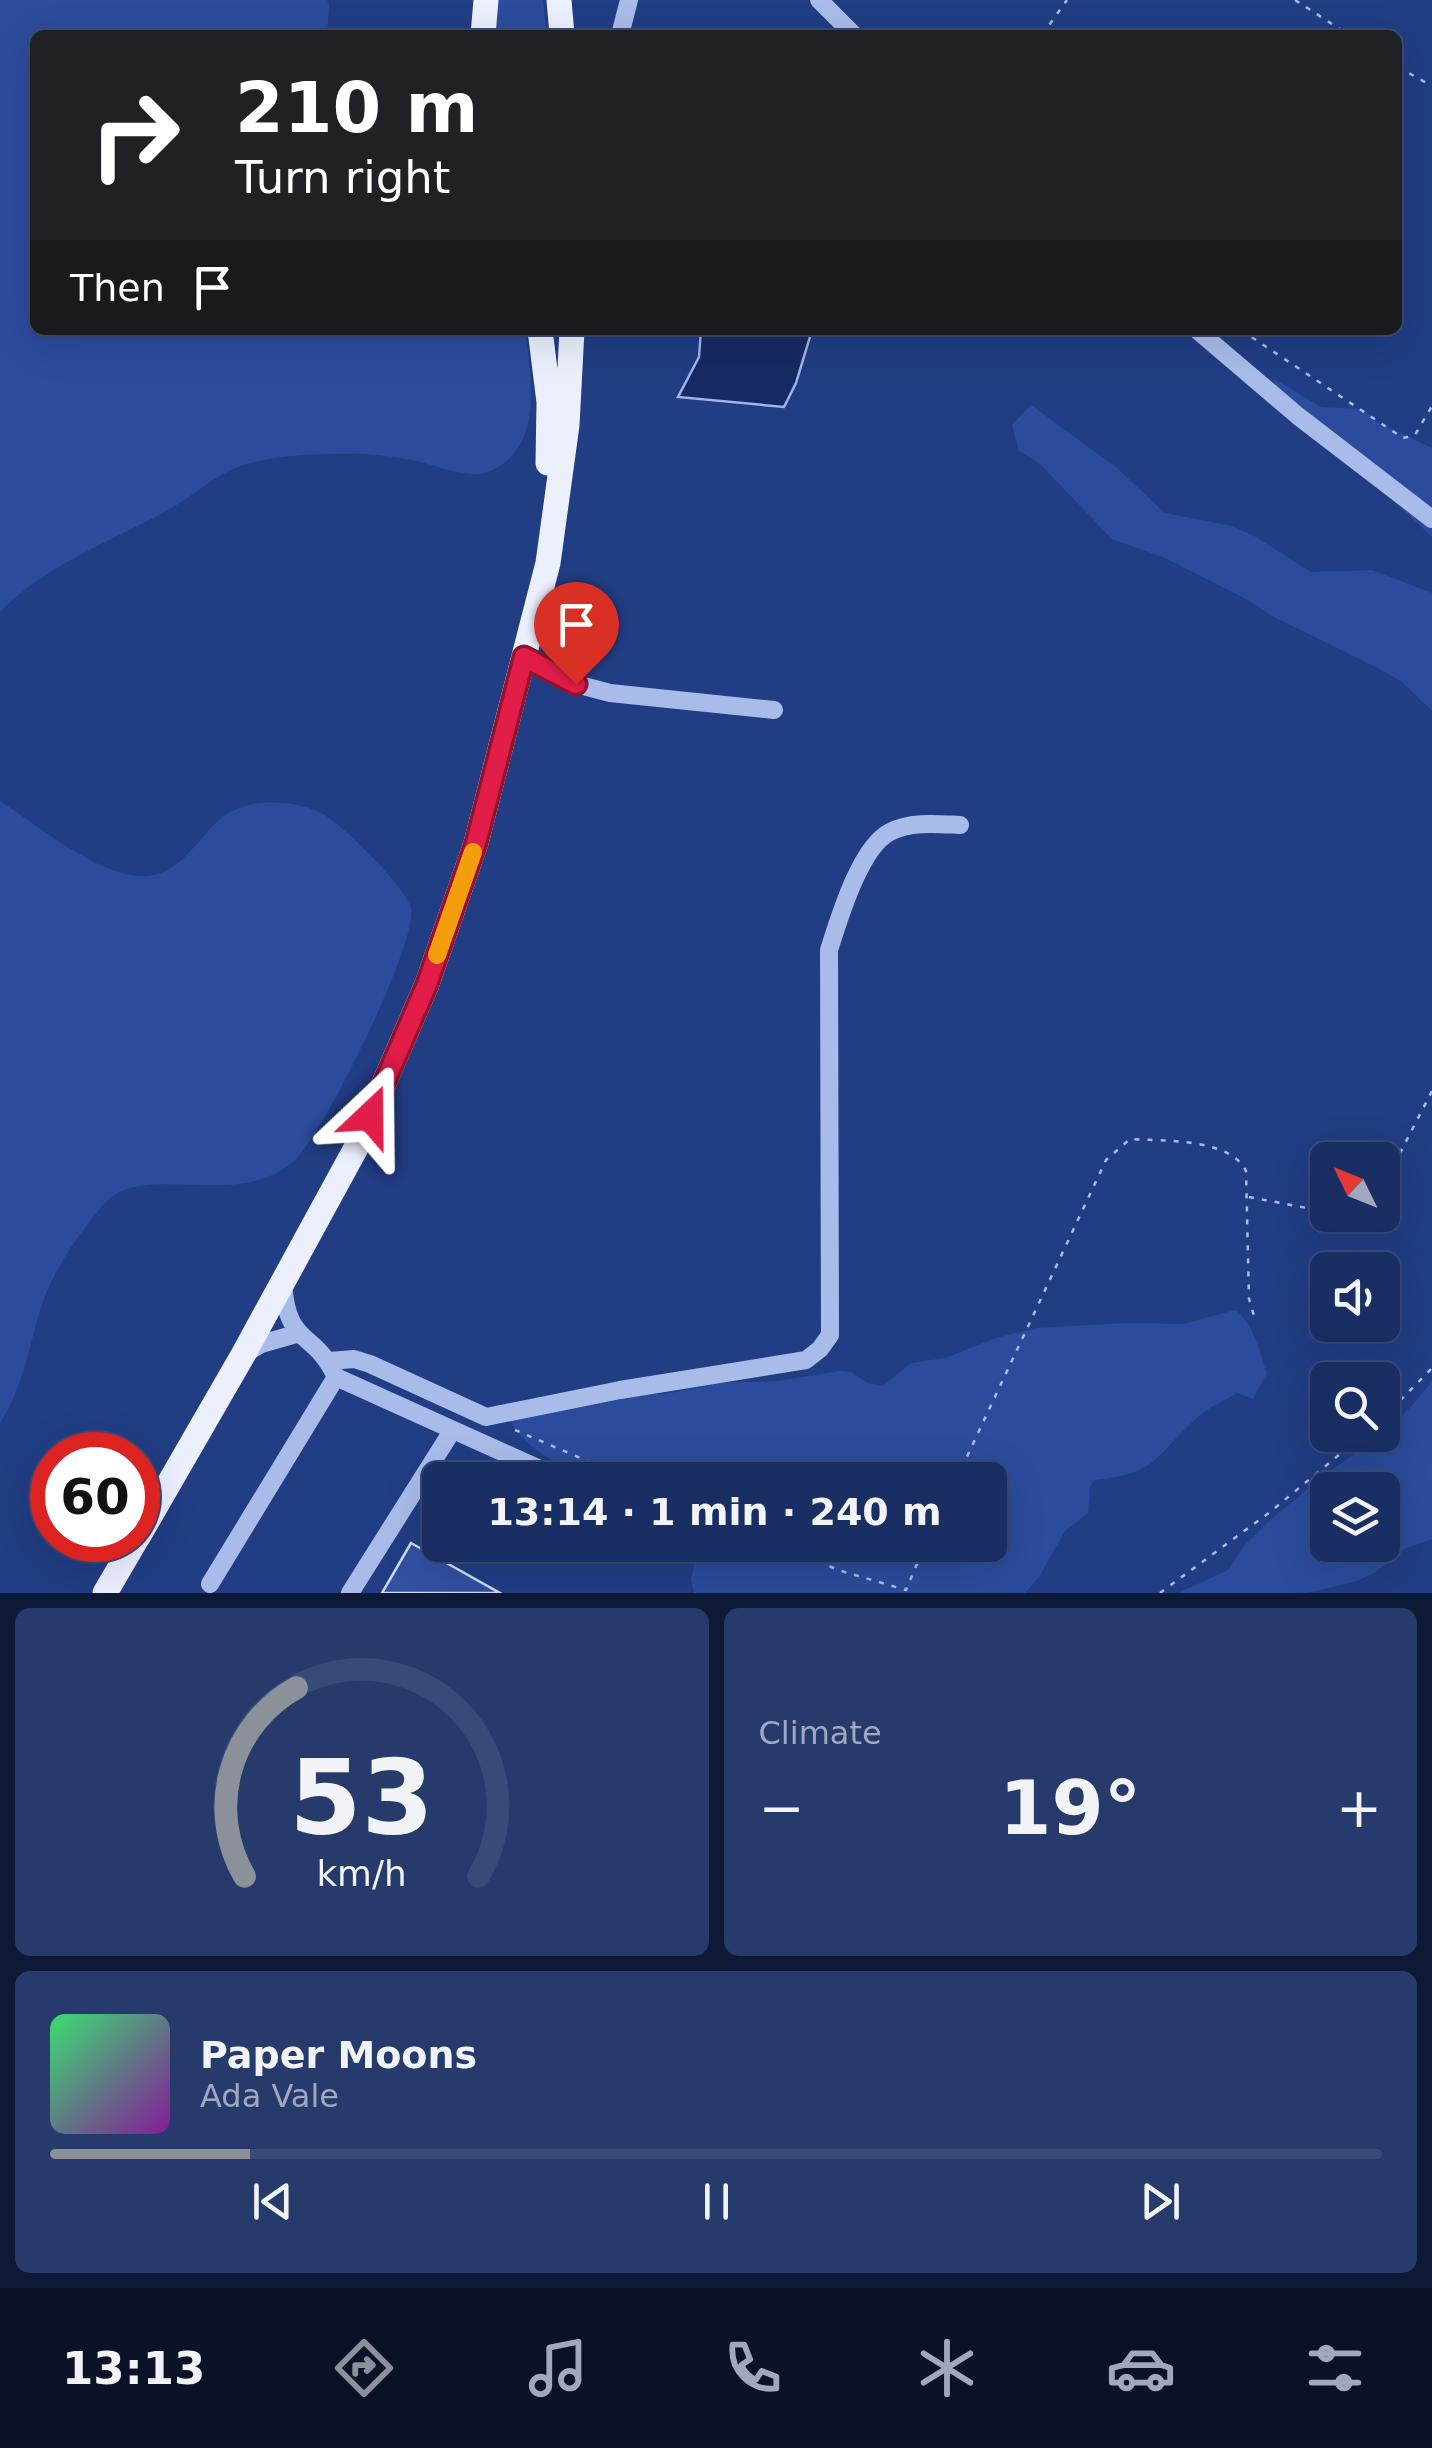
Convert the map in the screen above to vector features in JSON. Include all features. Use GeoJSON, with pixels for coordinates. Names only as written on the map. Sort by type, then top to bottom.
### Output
{"type":"FeatureCollection","features":[{"type":"Feature","properties":{"kind":"main road"},"geometry":{"type":"LineString","coordinates":[[483,30],[486,0]]}},
{"type":"Feature","properties":{"kind":"main road"},"geometry":{"type":"LineString","coordinates":[[559,0],[562,30]]}},
{"type":"Feature","properties":{"kind":"main road"},"geometry":{"type":"LineString","coordinates":[[526,649],[550,448],[541,335]]}},
{"type":"Feature","properties":{"kind":"main road"},"geometry":{"type":"LineString","coordinates":[[568,425],[572,335]]}},
{"type":"Feature","properties":{"kind":"main road"},"geometry":{"type":"LineString","coordinates":[[160,1497],[356,1148],[427,984],[476,843],[548,563],[577,388],[581,335]]}},
{"type":"Feature","properties":{"kind":"main road"},"geometry":{"type":"LineString","coordinates":[[105,1593],[122,1562]]}},
{"type":"Feature","properties":{"kind":"street"},"geometry":{"type":"LineString","coordinates":[[621,30],[629,0]]}},
{"type":"Feature","properties":{"kind":"street"},"geometry":{"type":"LineString","coordinates":[[818,0],[849,30]]}},
{"type":"Feature","properties":{"kind":"street"},"geometry":{"type":"LineString","coordinates":[[1203,335],[1298,416],[1432,519]]}},
{"type":"Feature","properties":{"kind":"street"},"geometry":{"type":"LineString","coordinates":[[526,649],[576,684],[610,694],[774,710]]}},
{"type":"Feature","properties":{"kind":"street"},"geometry":{"type":"LineString","coordinates":[[210,1584],[333,1369],[354,1358],[486,1417],[620,1390],[806,1360],[820,1349],[830,1335],[830,950],[842,908],[877,841],[891,831],[919,824],[960,825]]}},
{"type":"Feature","properties":{"kind":"street"},"geometry":{"type":"LineString","coordinates":[[283,1282],[284,1304],[296,1334],[333,1369],[452,1431],[523,1462]]}},
{"type":"Feature","properties":{"kind":"street"},"geometry":{"type":"LineString","coordinates":[[243,1355],[261,1344],[296,1334]]}},
{"type":"Feature","properties":{"kind":"street"},"geometry":{"type":"LineString","coordinates":[[350,1593],[452,1431]]}},
{"type":"Feature","properties":{"kind":"path"},"geometry":{"type":"LineString","coordinates":[[1045,30],[1066,0]]}},
{"type":"Feature","properties":{"kind":"path"},"geometry":{"type":"LineString","coordinates":[[1295,0],[1340,30]]}},
{"type":"Feature","properties":{"kind":"path"},"geometry":{"type":"LineString","coordinates":[[1402,69],[1432,86]]}},
{"type":"Feature","properties":{"kind":"path"},"geometry":{"type":"LineString","coordinates":[[1248,335],[1402,438],[1415,434],[1432,406]]}},
{"type":"Feature","properties":{"kind":"path"},"geometry":{"type":"LineString","coordinates":[[1400,1153],[1432,1090]]}},
{"type":"Feature","properties":{"kind":"path"},"geometry":{"type":"LineString","coordinates":[[964,1462],[1106,1160],[1130,1139],[1184,1142],[1232,1153],[1246,1170],[1249,1300],[1254,1316]]}},
{"type":"Feature","properties":{"kind":"path"},"geometry":{"type":"LineString","coordinates":[[1247,1197],[1310,1209]]}},
{"type":"Feature","properties":{"kind":"path"},"geometry":{"type":"LineString","coordinates":[[1400,1401],[1432,1368]]}},
{"type":"Feature","properties":{"kind":"path"},"geometry":{"type":"LineString","coordinates":[[516,1430],[590,1462]]}},
{"type":"Feature","properties":{"kind":"path"},"geometry":{"type":"LineString","coordinates":[[1160,1593],[1270,1512],[1342,1452]]}},
{"type":"Feature","properties":{"kind":"path"},"geometry":{"type":"LineString","coordinates":[[820,1562],[912,1593]]}},
{"type":"Feature","properties":{"kind":"path"},"geometry":{"type":"LineString","coordinates":[[906,1590],[918,1562]]}},
{"type":"Feature","properties":{"kind":"shaded area"},"geometry":{"type":"Polygon","coordinates":[[[0,0],[327,0],[327,30],[30,30],[30,335],[526,335],[530,410],[519,447],[506,461],[480,474],[364,454],[288,456],[246,464],[61,565],[0,612],[0,0]]]}},
{"type":"Feature","properties":{"kind":"shaded area"},"geometry":{"type":"Polygon","coordinates":[[[497,0],[543,0],[546,30],[492,30],[497,0]]]}},
{"type":"Feature","properties":{"kind":"shaded area"},"geometry":{"type":"Polygon","coordinates":[[[701,335],[810,335],[784,407],[678,397],[699,357],[701,335]]]}},
{"type":"Feature","properties":{"kind":"shaded area"},"geometry":{"type":"Polygon","coordinates":[[[1273,378],[1321,407],[1362,409],[1381,424],[1432,448],[1432,537],[1275,389],[1273,378]]]}},
{"type":"Feature","properties":{"kind":"shaded area"},"geometry":{"type":"Polygon","coordinates":[[[1031,405],[1117,468],[1165,513],[1232,526],[1311,572],[1372,570],[1432,593],[1432,711],[1402,682],[1382,670],[1165,558],[1112,539],[1039,463],[1019,451],[1012,425],[1031,405]]]}},
{"type":"Feature","properties":{"kind":"shaded area"},"geometry":{"type":"Polygon","coordinates":[[[0,801],[91,860],[130,875],[147,876],[171,868],[223,817],[245,806],[269,802],[306,807],[327,816],[354,839],[397,885],[411,908],[400,959],[385,997],[346,1079],[295,1160],[250,1182],[152,1185],[113,1196],[73,1245],[52,1280],[19,1385],[0,1423],[0,801]]]}},
{"type":"Feature","properties":{"kind":"shaded area"},"geometry":{"type":"Polygon","coordinates":[[[1235,1310],[1242,1316],[1267,1373],[1253,1399],[1237,1393],[1203,1413],[1146,1466],[1117,1477],[1094,1480],[1088,1513],[1065,1531],[1039,1577],[1025,1593],[694,1593],[691,1579],[695,1562],[1007,1562],[1007,1462],[555,1462],[519,1434],[507,1410],[617,1394],[665,1394],[722,1383],[777,1381],[840,1371],[882,1386],[911,1363],[945,1358],[996,1338],[1036,1328],[1183,1324],[1235,1310]]]}},
{"type":"Feature","properties":{"kind":"shaded area"},"geometry":{"type":"Polygon","coordinates":[[[1432,1382],[1432,1539],[1400,1552],[1400,1472],[1329,1472],[1357,1452],[1400,1452],[1400,1419],[1432,1382]]]}},
{"type":"Feature","properties":{"kind":"shaded area"},"geometry":{"type":"Polygon","coordinates":[[[1310,1487],[1310,1562],[1388,1562],[1357,1581],[1308,1593],[1178,1593],[1228,1570],[1244,1546],[1310,1487]]]}},
{"type":"Feature","properties":{"kind":"building"},"geometry":{"type":"Polygon","coordinates":[[[411,1543],[422,1549],[422,1562],[445,1562],[500,1593],[382,1593],[411,1543]]]}},
{"type":"Feature","properties":{"kind":"slow traffic"},"geometry":{"type":"LineString","coordinates":[[437,955],[473,852]]}},
{"type":"Feature","properties":{"kind":"route"},"geometry":{"type":"LineString","coordinates":[[370,1116],[427,984],[476,843],[524,657],[576,684]]}}]}
